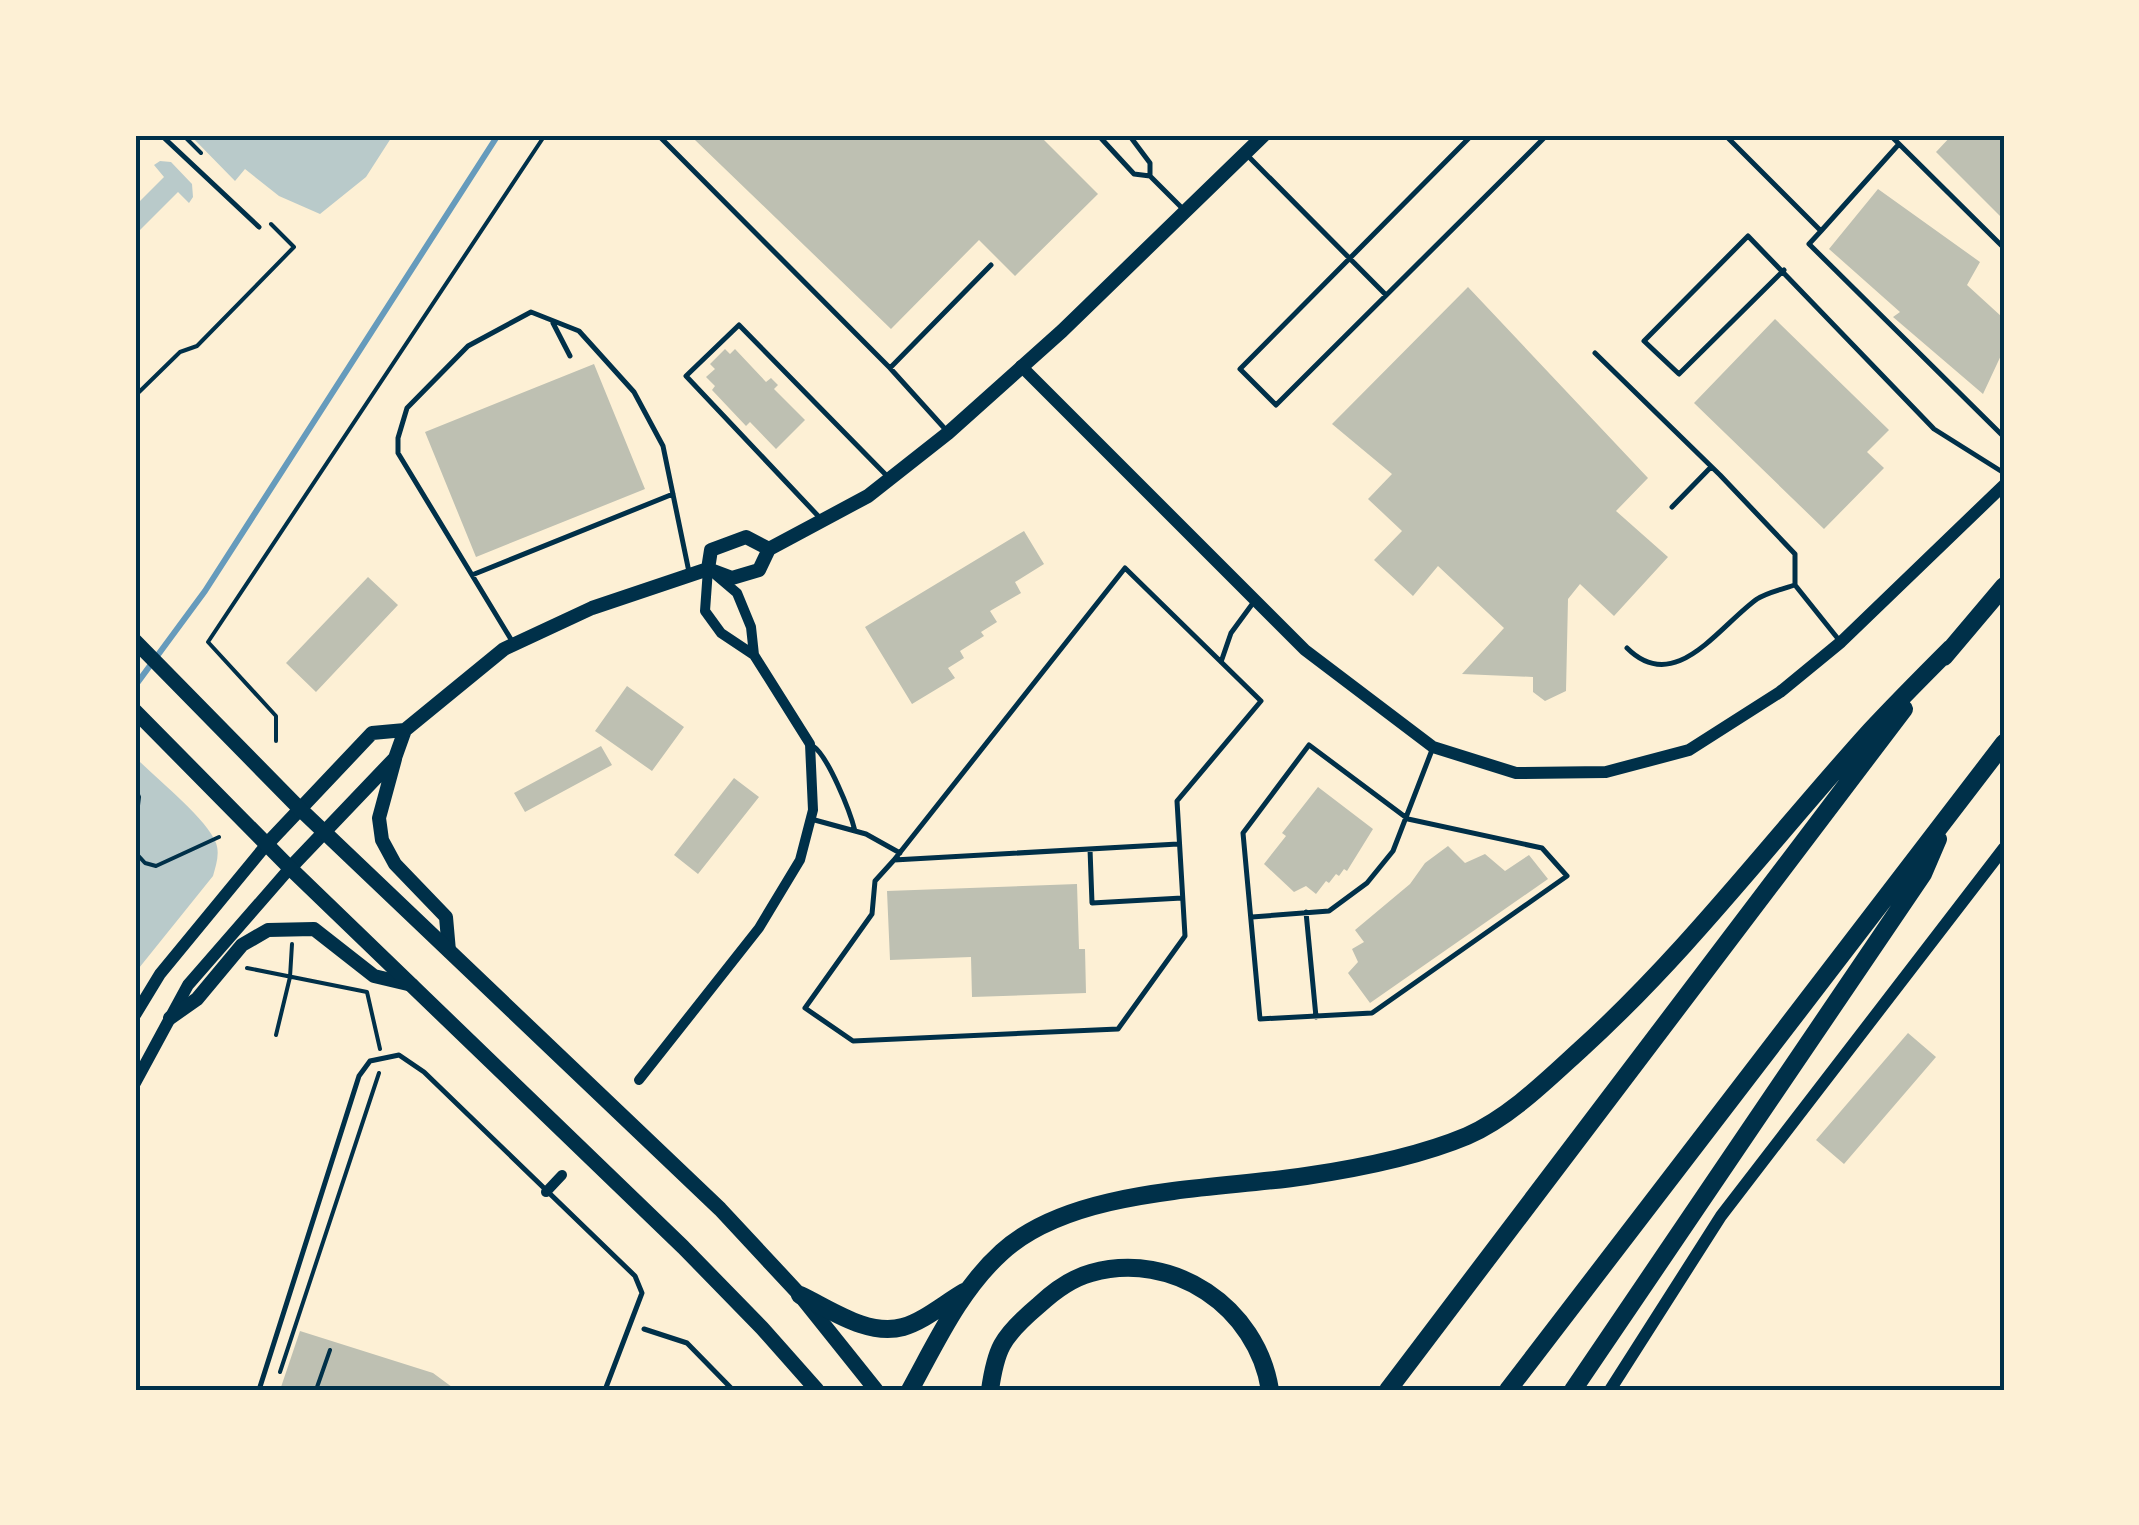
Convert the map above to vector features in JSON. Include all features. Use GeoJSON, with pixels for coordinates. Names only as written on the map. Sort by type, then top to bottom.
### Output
{"type":"FeatureCollection","features":[{"type":"Feature","properties":{"kind":"highway"},"geometry":{"type":"LineString","coordinates":[[910,1390],[965,1292],[1004,1250],[1040,1226],[1139,1197],[1309,1176],[1399,1159],[1470,1134],[1532,1094],[1640,996],[1873,728],[2004,586]]}},
{"type":"Feature","properties":{"kind":"highway"},"geometry":{"type":"LineString","coordinates":[[1388,1390],[1950,648]]}},
{"type":"Feature","properties":{"kind":"highway"},"geometry":{"type":"LineString","coordinates":[[1508,1390],[2004,742]]}},
{"type":"Feature","properties":{"kind":"highway"},"geometry":{"type":"LineString","coordinates":[[1573,1390],[1923,874],[1950,811]]}},
{"type":"Feature","properties":{"kind":"highway"},"geometry":{"type":"LineString","coordinates":[[990,1390],[1002,1344],[1025,1317],[1052,1294],[1087,1274],[1116,1268],[1185,1279],[1224,1303],[1244,1324],[1270,1390]]}},
{"type":"Feature","properties":{"kind":"highway"},"geometry":{"type":"LineString","coordinates":[[800,1295],[880,1330],[903,1327],[965,1292]]}},
{"type":"Feature","properties":{"kind":"main road"},"geometry":{"type":"LineString","coordinates":[[449,951],[446,917],[395,864],[382,840],[379,818],[405,730],[514,644],[592,608],[708,569],[732,578],[758,570],[769,548],[891,481],[1062,331],[1264,135]]}},
{"type":"Feature","properties":{"kind":"main road"},"geometry":{"type":"LineString","coordinates":[[708,569],[711,550],[746,537],[769,548]]}},
{"type":"Feature","properties":{"kind":"main road"},"geometry":{"type":"LineString","coordinates":[[135,641],[299,808],[720,1209],[800,1295],[876,1390]]}},
{"type":"Feature","properties":{"kind":"main road"},"geometry":{"type":"LineString","coordinates":[[135,711],[290,868],[683,1247],[817,1390]]}},
{"type":"Feature","properties":{"kind":"main road"},"geometry":{"type":"LineString","coordinates":[[267,844],[372,733],[405,730]]}},
{"type":"Feature","properties":{"kind":"main road"},"geometry":{"type":"LineString","coordinates":[[290,868],[395,758]]}},
{"type":"Feature","properties":{"kind":"main road"},"geometry":{"type":"LineString","coordinates":[[170,1018],[197,999],[242,945],[268,930],[314,929],[374,976],[412,985]]}},
{"type":"Feature","properties":{"kind":"street"},"geometry":{"type":"LineString","coordinates":[[1022,366],[1305,650],[1433,747],[1516,773],[1606,772],[1689,750],[1780,692],[1841,642],[2004,485]]}},
{"type":"Feature","properties":{"kind":"street"},"geometry":{"type":"LineString","coordinates":[[640,1080],[759,928],[800,860],[811,819],[810,744],[754,656],[721,632],[706,611],[708,569]]}},
{"type":"Feature","properties":{"kind":"street"},"geometry":{"type":"LineString","coordinates":[[708,569],[736,593],[750,627],[754,656]]}},
{"type":"Feature","properties":{"kind":"street"},"geometry":{"type":"LineString","coordinates":[[135,1014],[160,974],[267,844]]}},
{"type":"Feature","properties":{"kind":"street"},"geometry":{"type":"LineString","coordinates":[[1610,1390],[1721,1216],[2004,848]]}},
{"type":"Feature","properties":{"kind":"street"},"geometry":{"type":"LineString","coordinates":[[135,1083],[188,985],[290,868]]}},
{"type":"Feature","properties":{"kind":"street"},"geometry":{"type":"LineString","coordinates":[[546,1192],[562,1175]]}},
{"type":"Feature","properties":{"kind":"lane"},"geometry":{"type":"LineString","coordinates":[[161,135],[259,227]]}},
{"type":"Feature","properties":{"kind":"lane"},"geometry":{"type":"LineString","coordinates":[[658,135],[890,368],[948,433]]}},
{"type":"Feature","properties":{"kind":"lane"},"geometry":{"type":"LineString","coordinates":[[1098,135],[1134,174],[1150,176],[1184,210]]}},
{"type":"Feature","properties":{"kind":"lane"},"geometry":{"type":"LineString","coordinates":[[1129,135],[1150,164],[1150,176]]}},
{"type":"Feature","properties":{"kind":"lane"},"geometry":{"type":"LineString","coordinates":[[1472,135],[1240,369],[1276,405],[1547,135]]}},
{"type":"Feature","properties":{"kind":"lane"},"geometry":{"type":"LineString","coordinates":[[1725,135],[1821,231]]}},
{"type":"Feature","properties":{"kind":"lane"},"geometry":{"type":"LineString","coordinates":[[1890,135],[2004,248]]}},
{"type":"Feature","properties":{"kind":"lane"},"geometry":{"type":"LineString","coordinates":[[1899,144],[1809,244],[2004,437]]}},
{"type":"Feature","properties":{"kind":"lane"},"geometry":{"type":"LineString","coordinates":[[1245,153],[1386,295]]}},
{"type":"Feature","properties":{"kind":"lane"},"geometry":{"type":"LineString","coordinates":[[1784,270],[1679,374],[1644,340],[1748,236],[1784,270],[1934,429],[2004,472]]}},
{"type":"Feature","properties":{"kind":"lane"},"geometry":{"type":"LineString","coordinates":[[890,368],[990,265]]}},
{"type":"Feature","properties":{"kind":"lane"},"geometry":{"type":"LineString","coordinates":[[514,644],[398,453],[398,438],[407,408],[468,346],[531,312],[579,331],[634,392],[663,446],[690,575]]}},
{"type":"Feature","properties":{"kind":"lane"},"geometry":{"type":"LineString","coordinates":[[552,320],[570,356]]}},
{"type":"Feature","properties":{"kind":"lane"},"geometry":{"type":"LineString","coordinates":[[822,520],[686,376],[739,325],[891,481]]}},
{"type":"Feature","properties":{"kind":"lane"},"geometry":{"type":"LineString","coordinates":[[1595,353],[1794,554],[1794,585],[1841,642]]}},
{"type":"Feature","properties":{"kind":"lane"},"geometry":{"type":"LineString","coordinates":[[1672,507],[1711,467]]}},
{"type":"Feature","properties":{"kind":"lane"},"geometry":{"type":"LineString","coordinates":[[472,575],[673,494]]}},
{"type":"Feature","properties":{"kind":"lane"},"geometry":{"type":"LineString","coordinates":[[1125,568],[1221,662],[1261,702],[1177,801],[1186,936],[1118,1029],[853,1041],[805,1008],[872,914],[875,881],[1125,568]]}},
{"type":"Feature","properties":{"kind":"lane"},"geometry":{"type":"LineString","coordinates":[[1627,648],[1641,662],[1658,667],[1676,662],[1698,651],[1760,596],[1794,585]]}},
{"type":"Feature","properties":{"kind":"lane"},"geometry":{"type":"LineString","coordinates":[[1221,662],[1237,622],[1255,601]]}},
{"type":"Feature","properties":{"kind":"lane"},"geometry":{"type":"LineString","coordinates":[[810,744],[822,752],[836,788],[848,805],[854,830]]}},
{"type":"Feature","properties":{"kind":"lane"},"geometry":{"type":"LineString","coordinates":[[1308,744],[1408,819],[1542,848],[1567,876],[1372,1013],[1260,1019],[1243,833],[1308,744]]}},
{"type":"Feature","properties":{"kind":"lane"},"geometry":{"type":"LineString","coordinates":[[1251,917],[1329,911],[1367,883],[1393,851],[1433,747]]}},
{"type":"Feature","properties":{"kind":"lane"},"geometry":{"type":"LineString","coordinates":[[811,819],[854,830],[900,853]]}},
{"type":"Feature","properties":{"kind":"lane"},"geometry":{"type":"LineString","coordinates":[[894,860],[1178,844]]}},
{"type":"Feature","properties":{"kind":"lane"},"geometry":{"type":"LineString","coordinates":[[1090,849],[1092,903],[1182,898]]}},
{"type":"Feature","properties":{"kind":"lane"},"geometry":{"type":"LineString","coordinates":[[1306,912],[1316,1017]]}},
{"type":"Feature","properties":{"kind":"lane"},"geometry":{"type":"LineString","coordinates":[[259,1390],[360,1076],[370,1061],[399,1056],[424,1072],[635,1276],[642,1293],[606,1390]]}},
{"type":"Feature","properties":{"kind":"lane"},"geometry":{"type":"LineString","coordinates":[[644,1328],[688,1343],[733,1390]]}},
{"type":"Feature","properties":{"kind":"path"},"geometry":{"type":"LineString","coordinates":[[183,135],[211,163]]}},
{"type":"Feature","properties":{"kind":"path"},"geometry":{"type":"LineString","coordinates":[[276,741],[276,716],[208,642],[545,135]]}},
{"type":"Feature","properties":{"kind":"path"},"geometry":{"type":"LineString","coordinates":[[135,396],[180,352],[197,346],[294,247],[266,219]]}},
{"type":"Feature","properties":{"kind":"path"},"geometry":{"type":"LineString","coordinates":[[135,787],[140,812],[135,831]]}},
{"type":"Feature","properties":{"kind":"path"},"geometry":{"type":"LineString","coordinates":[[135,852],[144,863],[156,866],[218,837]]}},
{"type":"Feature","properties":{"kind":"path"},"geometry":{"type":"LineString","coordinates":[[276,1035],[290,977],[292,939]]}},
{"type":"Feature","properties":{"kind":"path"},"geometry":{"type":"LineString","coordinates":[[238,966],[290,977]]}},
{"type":"Feature","properties":{"kind":"path"},"geometry":{"type":"LineString","coordinates":[[316,1390],[330,1350]]}},
{"type":"Feature","properties":{"kind":"shaded area"},"geometry":{"type":"Polygon","coordinates":[[[190,135],[393,135],[366,177],[320,214],[279,196],[245,169],[235,181],[190,135]]]}},
{"type":"Feature","properties":{"kind":"shaded area"},"geometry":{"type":"Polygon","coordinates":[[[171,162],[192,184],[193,197],[189,203],[178,192],[135,235],[135,206],[164,177],[154,165],[171,162]]]}},
{"type":"Feature","properties":{"kind":"shaded area"},"geometry":{"type":"Polygon","coordinates":[[[137,759],[203,823],[218,851],[213,876],[135,973],[137,759]]]}},
{"type":"Feature","properties":{"kind":"building"},"geometry":{"type":"Polygon","coordinates":[[[701,135],[1039,135],[1098,194],[1015,276],[979,240],[891,329],[695,140],[701,135]]]}},
{"type":"Feature","properties":{"kind":"building"},"geometry":{"type":"Polygon","coordinates":[[[1952,135],[2004,135],[2004,220],[1936,152],[1952,135]]]}},
{"type":"Feature","properties":{"kind":"building"},"geometry":{"type":"Polygon","coordinates":[[[1878,189],[1980,262],[1967,285],[2002,317],[2004,314],[2004,349],[1983,394],[1893,317],[1900,312],[1829,249],[1878,189]]]}},
{"type":"Feature","properties":{"kind":"building"},"geometry":{"type":"Polygon","coordinates":[[[1468,287],[1648,478],[1616,511],[1668,557],[1614,616],[1580,584],[1568,599],[1566,691],[1545,701],[1533,692],[1533,677],[1462,674],[1504,628],[1438,566],[1413,596],[1374,560],[1402,531],[1368,499],[1392,474],[1332,424],[1468,287]]]}},
{"type":"Feature","properties":{"kind":"building"},"geometry":{"type":"Polygon","coordinates":[[[1775,319],[1889,430],[1867,452],[1884,468],[1824,529],[1694,403],[1775,319]]]}},
{"type":"Feature","properties":{"kind":"building"},"geometry":{"type":"Polygon","coordinates":[[[725,349],[730,354],[735,349],[766,382],[771,378],[778,385],[774,389],[805,420],[776,449],[750,422],[746,426],[712,390],[715,386],[706,377],[715,369],[710,364],[725,349]]]}},
{"type":"Feature","properties":{"kind":"building"},"geometry":{"type":"Polygon","coordinates":[[[594,364],[645,489],[476,557],[425,432],[594,364]]]}},
{"type":"Feature","properties":{"kind":"building"},"geometry":{"type":"Polygon","coordinates":[[[1024,531],[1044,564],[1015,582],[1021,593],[990,611],[997,622],[960,651],[964,658],[948,668],[955,678],[912,704],[865,627],[1024,531]]]}},
{"type":"Feature","properties":{"kind":"building"},"geometry":{"type":"Polygon","coordinates":[[[368,577],[398,605],[316,692],[286,663],[368,577]]]}},
{"type":"Feature","properties":{"kind":"building"},"geometry":{"type":"Polygon","coordinates":[[[627,686],[684,727],[652,771],[595,731],[627,686]]]}},
{"type":"Feature","properties":{"kind":"building"},"geometry":{"type":"Polygon","coordinates":[[[601,746],[612,765],[525,812],[514,793],[601,746]]]}},
{"type":"Feature","properties":{"kind":"building"},"geometry":{"type":"Polygon","coordinates":[[[734,778],[759,797],[698,874],[674,855],[734,778]]]}},
{"type":"Feature","properties":{"kind":"building"},"geometry":{"type":"Polygon","coordinates":[[[1318,787],[1373,829],[1347,871],[1336,874],[1329,883],[1326,881],[1316,894],[1306,886],[1294,892],[1264,864],[1286,836],[1282,833],[1318,787]]]}},
{"type":"Feature","properties":{"kind":"building"},"geometry":{"type":"Polygon","coordinates":[[[1448,846],[1465,863],[1485,854],[1505,871],[1529,855],[1548,879],[1370,1003],[1348,973],[1358,962],[1352,949],[1364,942],[1355,930],[1448,846]]]}},
{"type":"Feature","properties":{"kind":"building"},"geometry":{"type":"Polygon","coordinates":[[[1077,884],[1079,949],[1085,949],[1086,993],[972,997],[971,957],[890,960],[887,891],[1077,884]]]}},
{"type":"Feature","properties":{"kind":"building"},"geometry":{"type":"Polygon","coordinates":[[[1908,1033],[1936,1057],[1844,1164],[1816,1140],[1908,1033]]]}},
{"type":"Feature","properties":{"kind":"building"},"geometry":{"type":"Polygon","coordinates":[[[300,1331],[433,1373],[456,1390],[280,1390],[300,1331]]]}},
{"type":"Feature","properties":{"kind":"waterway"},"geometry":{"type":"LineString","coordinates":[[135,686],[205,591],[498,135]]}}]}
